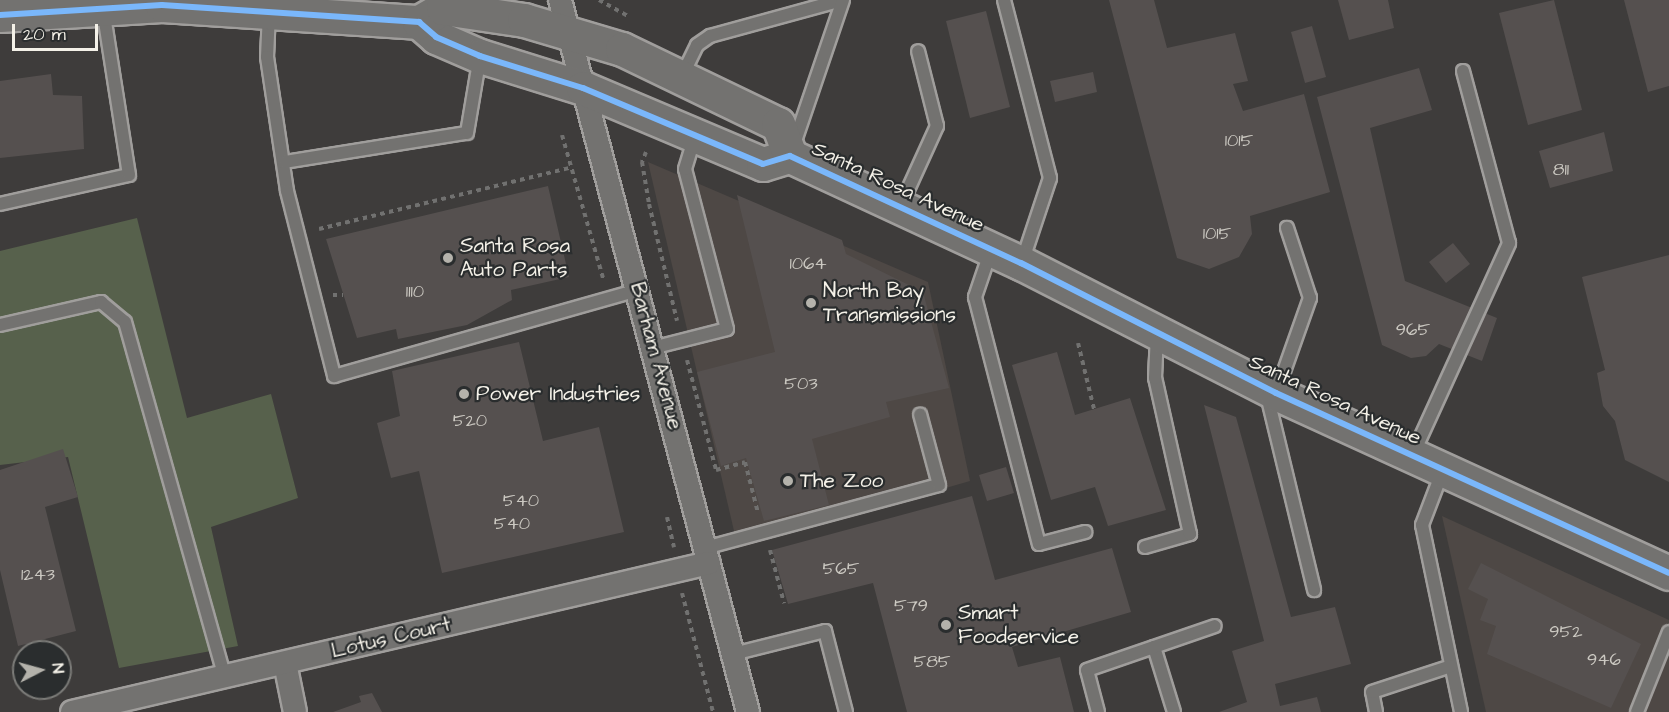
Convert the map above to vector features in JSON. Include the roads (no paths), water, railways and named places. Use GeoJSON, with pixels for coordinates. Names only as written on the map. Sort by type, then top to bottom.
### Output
{"type":"FeatureCollection","features":[{"type":"Feature","properties":{"kind":"main road"},"geometry":{"type":"LineString","coordinates":[[0,15],[103,5],[173,3],[419,22]]}},
{"type":"Feature","properties":{"kind":"main road","name":"Santa Rosa Avenue"},"geometry":{"type":"LineString","coordinates":[[790,156],[778,124],[682,76],[621,49],[524,20],[443,8],[419,22],[436,37],[480,56],[583,88],[763,164],[790,156],[1021,263],[1271,390],[1669,573]]}},
{"type":"Feature","properties":{"kind":"street","name":"Barham Avenue"},"geometry":{"type":"LineString","coordinates":[[560,0],[638,290],[656,347],[748,712]]}},
{"type":"Feature","properties":{"kind":"street","name":"Lotus Court"},"geometry":{"type":"LineString","coordinates":[[72,712],[680,569],[707,555]]}},
{"type":"Feature","properties":{"kind":"street"},"geometry":{"type":"LineString","coordinates":[[285,663],[296,712]]}},
{"type":"Feature","properties":{"kind":"lane"},"geometry":{"type":"LineString","coordinates":[[682,76],[697,45],[710,36],[842,0]]}},
{"type":"Feature","properties":{"kind":"lane"},"geometry":{"type":"LineString","coordinates":[[790,156],[842,0]]}},
{"type":"Feature","properties":{"kind":"lane"},"geometry":{"type":"LineString","coordinates":[[1004,0],[1050,178],[1021,263]]}},
{"type":"Feature","properties":{"kind":"lane"},"geometry":{"type":"LineString","coordinates":[[0,204],[129,176],[103,5]]}},
{"type":"Feature","properties":{"kind":"lane"},"geometry":{"type":"LineString","coordinates":[[269,11],[267,57],[285,162],[334,376],[638,290]]}},
{"type":"Feature","properties":{"kind":"lane"},"geometry":{"type":"LineString","coordinates":[[900,206],[937,126],[918,51]]}},
{"type":"Feature","properties":{"kind":"lane"},"geometry":{"type":"LineString","coordinates":[[285,162],[467,133],[480,56]]}},
{"type":"Feature","properties":{"kind":"lane"},"geometry":{"type":"LineString","coordinates":[[1413,454],[1509,243],[1462,71]]}},
{"type":"Feature","properties":{"kind":"lane"},"geometry":{"type":"LineString","coordinates":[[656,347],[727,329],[685,168],[695,137]]}},
{"type":"Feature","properties":{"kind":"lane"},"geometry":{"type":"LineString","coordinates":[[1287,228],[1310,298],[1271,390],[1314,590]]}},
{"type":"Feature","properties":{"kind":"lane"},"geometry":{"type":"LineString","coordinates":[[992,249],[975,297],[1039,544],[1084,532]]}},
{"type":"Feature","properties":{"kind":"lane"},"geometry":{"type":"LineString","coordinates":[[0,326],[101,302],[125,322],[225,677]]}},
{"type":"Feature","properties":{"kind":"lane"},"geometry":{"type":"LineString","coordinates":[[1145,547],[1190,534],[1155,378],[1157,333]]}},
{"type":"Feature","properties":{"kind":"lane"},"geometry":{"type":"LineString","coordinates":[[707,555],[939,485],[920,414]]}},
{"type":"Feature","properties":{"kind":"lane"},"geometry":{"type":"LineString","coordinates":[[1443,469],[1422,525],[1461,712]]}},
{"type":"Feature","properties":{"kind":"lane"},"geometry":{"type":"LineString","coordinates":[[1098,712],[1087,670],[1215,626]]}},
{"type":"Feature","properties":{"kind":"lane"},"geometry":{"type":"LineString","coordinates":[[733,654],[825,631],[846,712]]}},
{"type":"Feature","properties":{"kind":"lane"},"geometry":{"type":"LineString","coordinates":[[1637,712],[1669,632]]}},
{"type":"Feature","properties":{"kind":"lane"},"geometry":{"type":"LineString","coordinates":[[1154,647],[1174,712]]}},
{"type":"Feature","properties":{"kind":"lane"},"geometry":{"type":"LineString","coordinates":[[1376,712],[1372,692],[1451,666]]}},
{"type":"Feature","properties":{"kind":"place","name":"Santa Rosa Auto Parts"},"geometry":{"type":"Point","coordinates":[448,258]}},
{"type":"Feature","properties":{"kind":"place","name":"North Bay Transmissions"},"geometry":{"type":"Point","coordinates":[811,303]}},
{"type":"Feature","properties":{"kind":"place","name":"Power Industries"},"geometry":{"type":"Point","coordinates":[464,394]}},
{"type":"Feature","properties":{"kind":"place","name":"The Zoo"},"geometry":{"type":"Point","coordinates":[788,481]}},
{"type":"Feature","properties":{"kind":"place","name":"Smart Foodservice"},"geometry":{"type":"Point","coordinates":[946,625]}}]}
